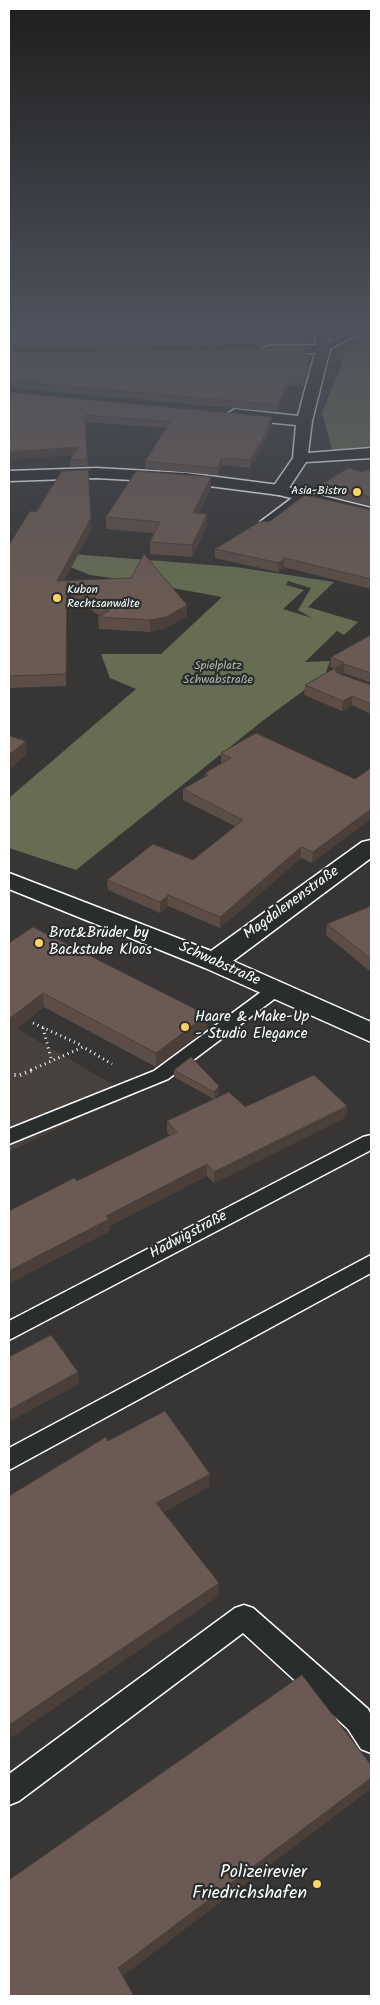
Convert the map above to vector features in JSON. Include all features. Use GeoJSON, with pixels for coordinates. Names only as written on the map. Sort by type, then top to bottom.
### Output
{"type":"FeatureCollection","features":[{"type":"Feature","properties":{"kind":"street"},"geometry":{"type":"LineString","coordinates":[[279,490],[301,458],[300,448],[304,423]]}},
{"type":"Feature","properties":{"kind":"street"},"geometry":{"type":"LineString","coordinates":[[301,458],[371,452]]}},
{"type":"Feature","properties":{"kind":"street"},"geometry":{"type":"LineString","coordinates":[[9,476],[96,473],[146,475],[240,484],[279,490],[371,513]]}},
{"type":"Feature","properties":{"kind":"street","name":"Magdalenenstraße"},"geometry":{"type":"LineString","coordinates":[[214,962],[371,846]]}},
{"type":"Feature","properties":{"kind":"street","name":"Schwabstraße"},"geometry":{"type":"LineString","coordinates":[[9,880],[214,962],[371,1033]]}},
{"type":"Feature","properties":{"kind":"lane"},"geometry":{"type":"LineString","coordinates":[[264,524],[300,495]]}},
{"type":"Feature","properties":{"kind":"lane"},"geometry":{"type":"LineString","coordinates":[[9,1137],[161,1075],[275,990]]}},
{"type":"Feature","properties":{"kind":"lane","name":"Hadwigstraße"},"geometry":{"type":"LineString","coordinates":[[9,1332],[370,1142]]}},
{"type":"Feature","properties":{"kind":"lane"},"geometry":{"type":"LineString","coordinates":[[9,1460],[371,1263]]}},
{"type":"Feature","properties":{"kind":"lane"},"geometry":{"type":"LineString","coordinates":[[9,1791],[244,1617],[358,1719],[371,1739]]}},
{"type":"Feature","properties":{"kind":"path"},"geometry":{"type":"LineString","coordinates":[[34,1023],[84,1046],[143,1082]]}},
{"type":"Feature","properties":{"kind":"path"},"geometry":{"type":"LineString","coordinates":[[43,1027],[52,1062]]}},
{"type":"Feature","properties":{"kind":"path"},"geometry":{"type":"LineString","coordinates":[[9,1075],[20,1075],[84,1046]]}},
{"type":"Feature","properties":{"kind":"shaded area"},"geometry":{"type":"Polygon","coordinates":[[[9,1024],[129,1094],[9,1152],[9,1024]]]}},
{"type":"Feature","properties":{"kind":"green space"},"geometry":{"type":"Polygon","coordinates":[[[325,423],[371,423],[371,446],[332,450],[325,423]]]}},
{"type":"Feature","properties":{"kind":"green space","name":"Spielplatz Schwabstraße"},"geometry":{"type":"Polygon","coordinates":[[[9,549],[236,567],[334,582],[308,607],[358,622],[344,635],[337,631],[305,662],[330,661],[325,675],[265,719],[76,870],[9,848],[9,798],[136,689],[110,678],[101,654],[161,654],[222,597],[90,575],[63,564],[9,549]],[[288,581],[286,585],[304,590],[283,609],[312,618],[298,610],[311,588],[288,581]]]}},
{"type":"Feature","properties":{"kind":"building"},"geometry":{"type":"Polygon","coordinates":[[[9,423],[85,423],[87,459],[70,460],[78,447],[9,452],[9,423]]]}},
{"type":"Feature","properties":{"kind":"building"},"geometry":{"type":"Polygon","coordinates":[[[170,423],[270,423],[263,439],[250,460],[222,458],[217,468],[145,461],[170,423]]]}},
{"type":"Feature","properties":{"kind":"building"},"geometry":{"type":"Polygon","coordinates":[[[348,468],[363,472],[366,470],[371,471],[371,497],[321,485],[348,468]]]}},
{"type":"Feature","properties":{"kind":"building"},"geometry":{"type":"Polygon","coordinates":[[[88,470],[91,518],[57,581],[131,578],[144,554],[187,605],[166,617],[150,620],[98,617],[109,611],[67,581],[66,674],[9,676],[9,545],[30,511],[36,512],[62,471],[88,470]]]}},
{"type":"Feature","properties":{"kind":"building"},"geometry":{"type":"Polygon","coordinates":[[[136,471],[211,477],[193,513],[207,514],[192,545],[150,542],[160,522],[106,517],[136,471]]]}},
{"type":"Feature","properties":{"kind":"building"},"geometry":{"type":"Polygon","coordinates":[[[305,495],[371,510],[371,579],[285,558],[279,563],[215,549],[261,521],[269,522],[305,495]]]}},
{"type":"Feature","properties":{"kind":"building"},"geometry":{"type":"Polygon","coordinates":[[[371,635],[371,673],[344,664],[335,669],[337,673],[371,685],[371,704],[352,696],[343,701],[305,685],[344,663],[331,657],[371,635]]]}},
{"type":"Feature","properties":{"kind":"building"},"geometry":{"type":"Polygon","coordinates":[[[256,733],[355,779],[371,768],[371,809],[313,852],[301,847],[220,917],[168,895],[160,902],[107,880],[153,844],[193,860],[243,820],[183,789],[208,775],[205,773],[231,758],[221,753],[256,733]]]}},
{"type":"Feature","properties":{"kind":"building"},"geometry":{"type":"Polygon","coordinates":[[[9,736],[26,741],[9,755],[9,736]]]}},
{"type":"Feature","properties":{"kind":"building"},"geometry":{"type":"Polygon","coordinates":[[[371,906],[371,959],[327,924],[371,906]]]}},
{"type":"Feature","properties":{"kind":"building"},"geometry":{"type":"Polygon","coordinates":[[[33,927],[207,1015],[156,1053],[43,993],[9,1019],[9,943],[33,927]]]}},
{"type":"Feature","properties":{"kind":"building"},"geometry":{"type":"Polygon","coordinates":[[[191,1057],[219,1086],[214,1092],[174,1070],[191,1057]]]}},
{"type":"Feature","properties":{"kind":"building"},"geometry":{"type":"Polygon","coordinates":[[[314,1075],[347,1106],[214,1172],[207,1164],[106,1216],[109,1219],[9,1271],[9,1211],[74,1178],[77,1181],[177,1132],[167,1121],[229,1092],[245,1107],[314,1075]]]}},
{"type":"Feature","properties":{"kind":"building"},"geometry":{"type":"Polygon","coordinates":[[[51,1335],[78,1372],[9,1410],[9,1357],[51,1335]]]}},
{"type":"Feature","properties":{"kind":"building"},"geometry":{"type":"Polygon","coordinates":[[[165,1411],[210,1474],[156,1503],[219,1583],[9,1725],[9,1496],[106,1437],[108,1441],[165,1411]]]}},
{"type":"Feature","properties":{"kind":"building"},"geometry":{"type":"Polygon","coordinates":[[[302,1675],[371,1765],[371,1778],[118,1968],[134,1996],[9,1996],[9,1880],[302,1675]]]}},
{"type":"Feature","properties":{"kind":"place","name":"Asia-Bistro"},"geometry":{"type":"Point","coordinates":[357,492]}},
{"type":"Feature","properties":{"kind":"place","name":"Kubon Rechtsanwälte"},"geometry":{"type":"Point","coordinates":[57,598]}},
{"type":"Feature","properties":{"kind":"place","name":"Brot&Brüder by Backstube Kloos"},"geometry":{"type":"Point","coordinates":[39,943]}},
{"type":"Feature","properties":{"kind":"place","name":"Haare & Make-Up - Studio Elegance"},"geometry":{"type":"Point","coordinates":[185,1027]}},
{"type":"Feature","properties":{"kind":"place","name":"Polizeirevier Friedrichshafen"},"geometry":{"type":"Point","coordinates":[317,1884]}}]}
